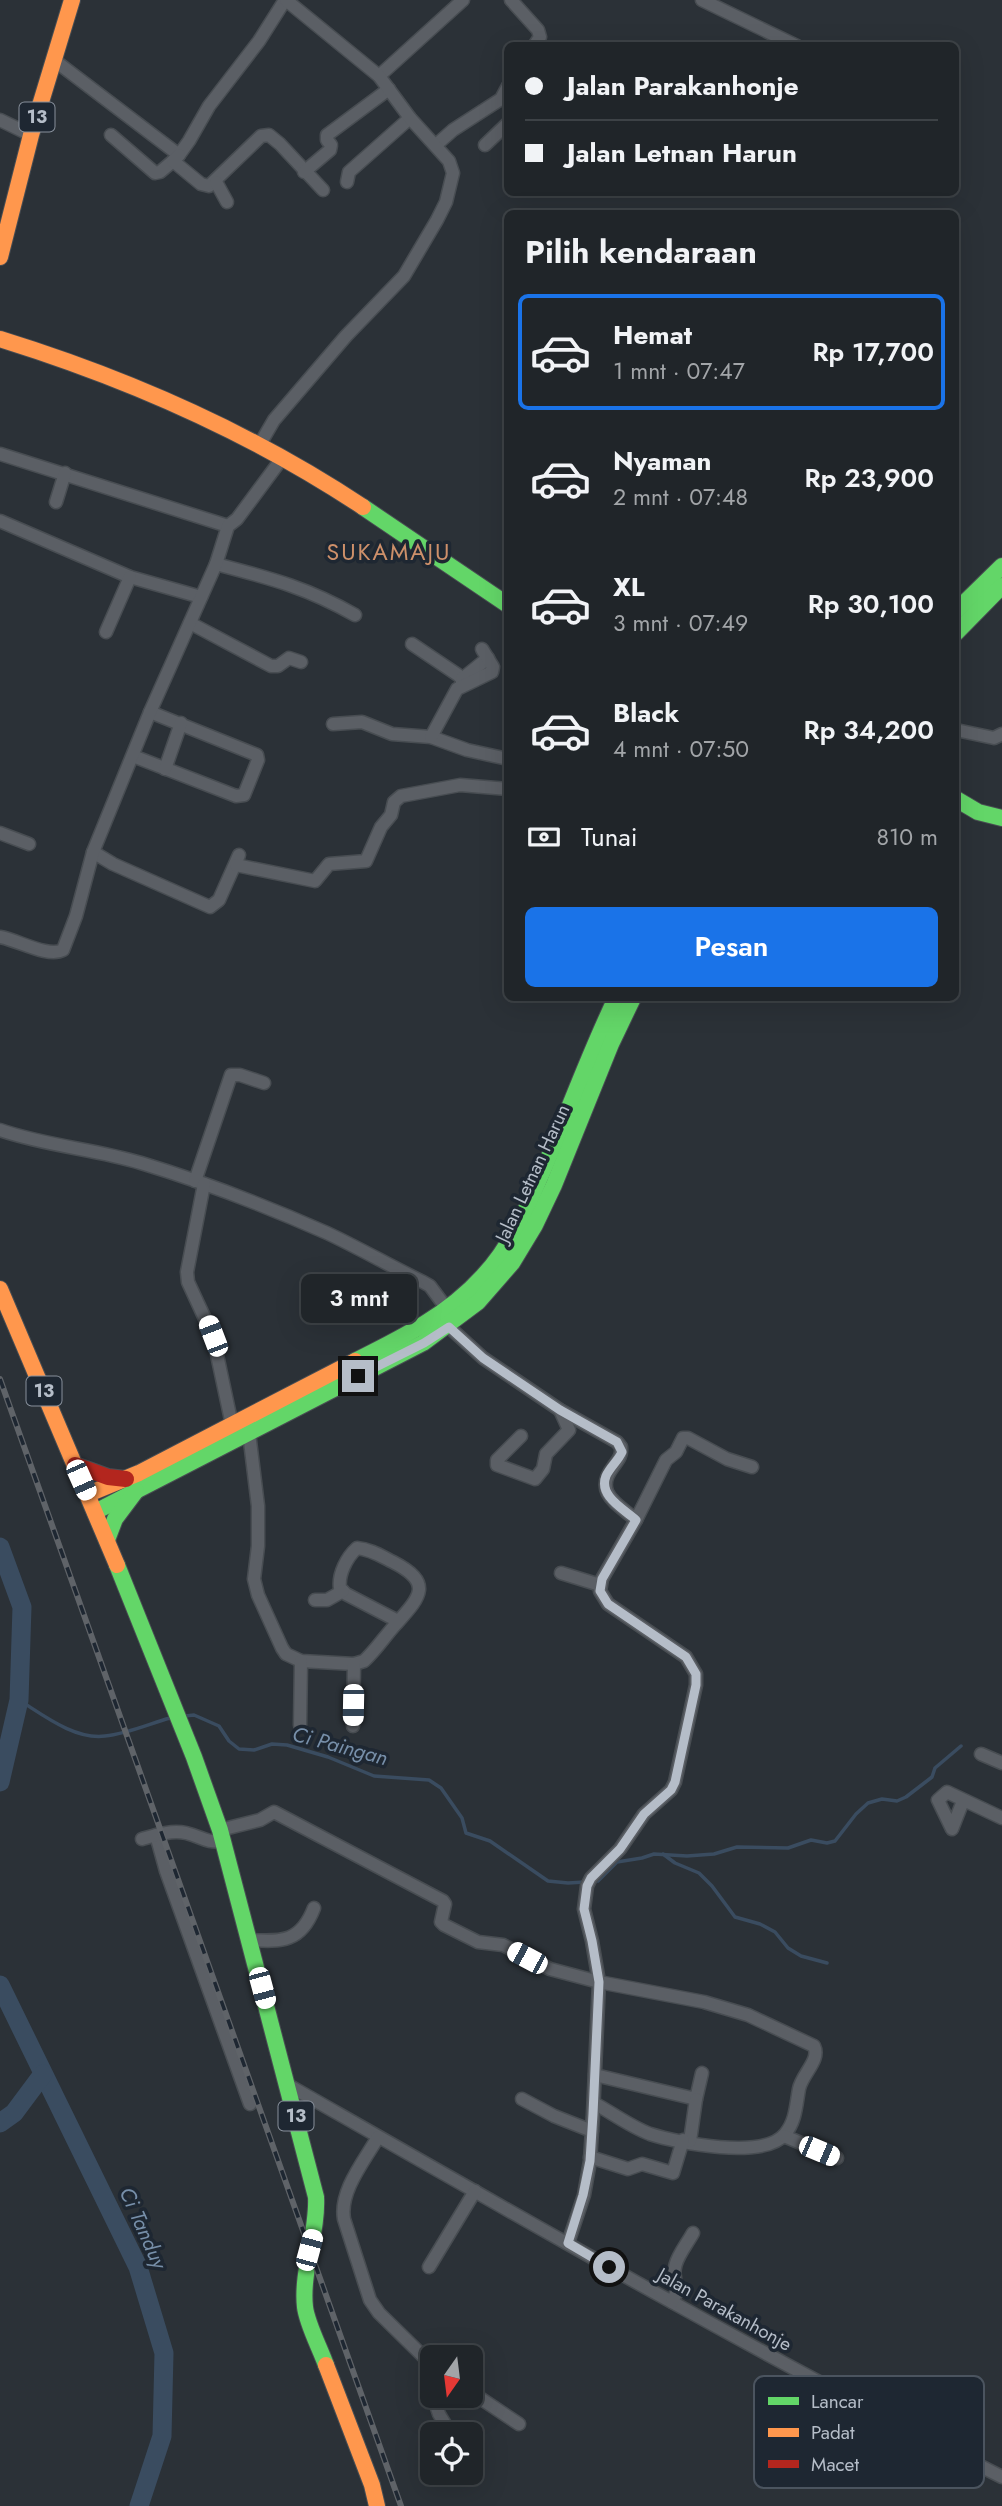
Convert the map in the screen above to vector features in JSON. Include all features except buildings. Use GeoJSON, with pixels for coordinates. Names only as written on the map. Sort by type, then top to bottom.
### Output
{"type":"FeatureCollection","features":[{"type":"Feature","properties":{"kind":"main road","name":"13"},"geometry":{"type":"LineString","coordinates":[[3,246],[72,0]]}},
{"type":"Feature","properties":{"kind":"main road"},"geometry":{"type":"LineString","coordinates":[[0,339],[82,365],[182,404],[260,444],[341,492],[504,602]]}},
{"type":"Feature","properties":{"kind":"main road"},"geometry":{"type":"LineString","coordinates":[[959,608],[1002,566]]}},
{"type":"Feature","properties":{"kind":"main road"},"geometry":{"type":"LineString","coordinates":[[959,630],[1002,586]]}},
{"type":"Feature","properties":{"kind":"main road"},"geometry":{"type":"LineString","coordinates":[[959,802],[982,814],[1002,818]]}},
{"type":"Feature","properties":{"kind":"main road","name":"Jalan Letnan Harun"},"geometry":{"type":"LineString","coordinates":[[88,1494],[131,1485],[249,1433],[382,1356],[447,1309],[484,1275],[507,1245],[558,1137],[615,1001]]}},
{"type":"Feature","properties":{"kind":"main road","name":"Jalan Letnan Harun"},"geometry":{"type":"LineString","coordinates":[[95,1512],[131,1485],[232,1425],[382,1356],[424,1343],[449,1327],[495,1286],[520,1253],[561,1168],[632,1001]]}},
{"type":"Feature","properties":{"kind":"main road","name":"13"},"geometry":{"type":"LineString","coordinates":[[0,1289],[107,1540],[222,1835],[316,2197],[317,2214],[309,2250],[305,2308],[372,2486],[377,2506]]}},
{"type":"Feature","properties":{"kind":"main road"},"geometry":{"type":"LineString","coordinates":[[75,1465],[131,1485],[110,1527],[107,1540]]}},
{"type":"Feature","properties":{"kind":"street"},"geometry":{"type":"LineString","coordinates":[[111,135],[155,173],[160,172],[176,158],[189,141],[209,106],[259,41],[285,0],[379,76],[410,118],[449,161],[453,173],[446,202],[404,276],[346,336],[274,419],[260,444]]}},
{"type":"Feature","properties":{"kind":"street"},"geometry":{"type":"LineString","coordinates":[[379,76],[463,0]]}},
{"type":"Feature","properties":{"kind":"street"},"geometry":{"type":"LineString","coordinates":[[511,0],[538,30],[540,37],[537,42]]}},
{"type":"Feature","properties":{"kind":"street"},"geometry":{"type":"LineString","coordinates":[[702,0],[789,42]]}},
{"type":"Feature","properties":{"kind":"street"},"geometry":{"type":"LineString","coordinates":[[54,60],[176,158],[201,184],[209,186],[216,182],[265,135],[273,137],[323,190]]}},
{"type":"Feature","properties":{"kind":"street"},"geometry":{"type":"LineString","coordinates":[[304,172],[330,150],[327,135],[389,89]]}},
{"type":"Feature","properties":{"kind":"street"},"geometry":{"type":"LineString","coordinates":[[436,145],[453,130],[504,103]]}},
{"type":"Feature","properties":{"kind":"street"},"geometry":{"type":"LineString","coordinates":[[347,182],[349,172],[410,118]]}},
{"type":"Feature","properties":{"kind":"street"},"geometry":{"type":"LineString","coordinates":[[0,120],[32,135]]}},
{"type":"Feature","properties":{"kind":"street"},"geometry":{"type":"LineString","coordinates":[[485,145],[504,127]]}},
{"type":"Feature","properties":{"kind":"street"},"geometry":{"type":"LineString","coordinates":[[216,182],[228,202]]}},
{"type":"Feature","properties":{"kind":"street"},"geometry":{"type":"LineString","coordinates":[[0,454],[228,526]]}},
{"type":"Feature","properties":{"kind":"street"},"geometry":{"type":"LineString","coordinates":[[0,937],[44,951],[54,953],[63,950],[76,916],[93,852],[150,712],[215,564],[228,526],[237,519],[283,457]]}},
{"type":"Feature","properties":{"kind":"street"},"geometry":{"type":"LineString","coordinates":[[55,502],[65,473]]}},
{"type":"Feature","properties":{"kind":"street"},"geometry":{"type":"LineString","coordinates":[[0,521],[130,576],[201,597]]}},
{"type":"Feature","properties":{"kind":"street"},"geometry":{"type":"LineString","coordinates":[[215,564],[306,589],[355,615]]}},
{"type":"Feature","properties":{"kind":"street"},"geometry":{"type":"LineString","coordinates":[[106,632],[130,576]]}},
{"type":"Feature","properties":{"kind":"street"},"geometry":{"type":"LineString","coordinates":[[190,623],[271,666],[278,666],[289,658],[302,662]]}},
{"type":"Feature","properties":{"kind":"street"},"geometry":{"type":"LineString","coordinates":[[412,644],[462,682]]}},
{"type":"Feature","properties":{"kind":"street"},"geometry":{"type":"LineString","coordinates":[[431,737],[450,699],[485,654]]}},
{"type":"Feature","properties":{"kind":"street"},"geometry":{"type":"LineString","coordinates":[[133,756],[241,797],[258,760],[254,753],[150,712]]}},
{"type":"Feature","properties":{"kind":"street"},"geometry":{"type":"LineString","coordinates":[[334,724],[362,722],[392,734],[431,737],[467,750],[504,758]]}},
{"type":"Feature","properties":{"kind":"street"},"geometry":{"type":"LineString","coordinates":[[165,768],[181,723]]}},
{"type":"Feature","properties":{"kind":"street"},"geometry":{"type":"LineString","coordinates":[[959,731],[994,738],[1002,734]]}},
{"type":"Feature","properties":{"kind":"street"},"geometry":{"type":"LineString","coordinates":[[93,852],[113,864],[210,907],[219,900],[238,860],[315,881],[329,864],[366,861],[381,827],[391,815],[394,802],[401,796],[468,784],[504,788]]}},
{"type":"Feature","properties":{"kind":"street"},"geometry":{"type":"LineString","coordinates":[[0,832],[29,844]]}},
{"type":"Feature","properties":{"kind":"street"},"geometry":{"type":"LineString","coordinates":[[232,1425],[213,1336],[188,1282],[187,1272],[200,1182],[231,1075],[240,1075],[264,1083]]}},
{"type":"Feature","properties":{"kind":"street"},"geometry":{"type":"LineString","coordinates":[[0,1130],[23,1138],[94,1151],[200,1182],[329,1234],[423,1282],[430,1286],[447,1309]]}},
{"type":"Feature","properties":{"kind":"street"},"geometry":{"type":"LineString","coordinates":[[449,1327],[483,1358],[560,1410],[617,1442],[621,1447],[620,1458],[605,1479],[606,1492],[636,1520]]}},
{"type":"Feature","properties":{"kind":"street"},"geometry":{"type":"LineString","coordinates":[[521,1436],[497,1463],[503,1468],[535,1479],[543,1469],[547,1454],[569,1430],[560,1410]]}},
{"type":"Feature","properties":{"kind":"street"},"geometry":{"type":"LineString","coordinates":[[249,1433],[258,1506],[258,1546],[254,1579],[258,1595],[286,1654],[301,1661],[354,1664],[364,1661],[370,1655],[415,1602],[419,1589],[412,1574],[366,1549],[357,1548],[351,1554],[339,1580],[342,1591],[398,1622]]}},
{"type":"Feature","properties":{"kind":"street"},"geometry":{"type":"LineString","coordinates":[[568,2243],[583,2195],[590,2157],[594,2103],[599,1982],[584,1909],[589,1882],[620,1849],[644,1814],[671,1790],[678,1773],[696,1685],[696,1674],[686,1657],[608,1604],[602,1597],[600,1585],[666,1460],[676,1452],[683,1438],[688,1438],[727,1459],[752,1467]]}},
{"type":"Feature","properties":{"kind":"street"},"geometry":{"type":"LineString","coordinates":[[561,1573],[600,1585]]}},
{"type":"Feature","properties":{"kind":"street"},"geometry":{"type":"LineString","coordinates":[[315,1600],[327,1600],[342,1591]]}},
{"type":"Feature","properties":{"kind":"street"},"geometry":{"type":"LineString","coordinates":[[300,1725],[301,1661]]}},
{"type":"Feature","properties":{"kind":"street"},"geometry":{"type":"LineString","coordinates":[[353,1726],[354,1664]]}},
{"type":"Feature","properties":{"kind":"street"},"geometry":{"type":"LineString","coordinates":[[981,1754],[1002,1763]]}},
{"type":"Feature","properties":{"kind":"street"},"geometry":{"type":"LineString","coordinates":[[963,1801],[1002,1818]]}},
{"type":"Feature","properties":{"kind":"street"},"geometry":{"type":"LineString","coordinates":[[142,1839],[184,1833],[209,1843],[274,1812],[443,1901],[445,1904],[441,1922],[478,1942],[503,1945],[550,1969],[599,1982],[675,1995],[748,2015],[814,2046],[816,2056],[802,2079],[795,2112],[784,2136],[761,2146],[743,2149],[686,2141],[641,2130],[594,2103]]}},
{"type":"Feature","properties":{"kind":"street"},"geometry":{"type":"LineString","coordinates":[[156,1835],[166,1871],[250,2104]]}},
{"type":"Feature","properties":{"kind":"street"},"geometry":{"type":"LineString","coordinates":[[250,1940],[273,1942],[291,1938],[301,1931],[314,1908]]}},
{"type":"Feature","properties":{"kind":"street"},"geometry":{"type":"LineString","coordinates":[[590,2157],[628,2169],[642,2164],[678,2176],[702,2073]]}},
{"type":"Feature","properties":{"kind":"street"},"geometry":{"type":"LineString","coordinates":[[595,2075],[696,2099]]}},
{"type":"Feature","properties":{"kind":"street","name":"Jalan Parakanhonje"},"geometry":{"type":"LineString","coordinates":[[288,2085],[807,2376]]}},
{"type":"Feature","properties":{"kind":"street"},"geometry":{"type":"LineString","coordinates":[[522,2099],[554,2116],[592,2131]]}},
{"type":"Feature","properties":{"kind":"street"},"geometry":{"type":"LineString","coordinates":[[784,2136],[837,2158]]}},
{"type":"Feature","properties":{"kind":"street"},"geometry":{"type":"LineString","coordinates":[[378,2137],[347,2193],[342,2210],[370,2300],[379,2313],[420,2353]]}},
{"type":"Feature","properties":{"kind":"street"},"geometry":{"type":"LineString","coordinates":[[429,2267],[475,2191]]}},
{"type":"Feature","properties":{"kind":"street"},"geometry":{"type":"LineString","coordinates":[[672,2302],[678,2289],[674,2279],[674,2265],[693,2233]]}},
{"type":"Feature","properties":{"kind":"street"},"geometry":{"type":"LineString","coordinates":[[483,2400],[519,2424]]}},
{"type":"Feature","properties":{"kind":"street","name":"Jalan Parakanhonje"},"geometry":{"type":"LineString","coordinates":[[984,2468],[1002,2477]]}},
{"type":"Feature","properties":{"kind":"waterway","name":"Ci Tanduy"},"geometry":{"type":"LineString","coordinates":[[0,1547],[22,1607],[19,1700],[0,1782]]}},
{"type":"Feature","properties":{"kind":"waterway","name":"Ci Paingan"},"geometry":{"type":"LineString","coordinates":[[19,1700],[60,1725],[94,1736],[121,1733],[170,1718]]}},
{"type":"Feature","properties":{"kind":"waterway","name":"Ci Paingan"},"geometry":{"type":"LineString","coordinates":[[185,1716],[194,1715],[219,1726],[229,1741],[239,1749],[254,1750],[272,1744],[287,1745],[328,1757],[374,1776],[429,1780],[441,1788],[462,1818],[466,1833],[490,1841],[548,1881],[585,1882]]}},
{"type":"Feature","properties":{"kind":"waterway","name":"Ci Paingan"},"geometry":{"type":"LineString","coordinates":[[593,1881],[598,1881],[617,1862],[654,1854],[687,1856],[714,1854],[737,1847],[788,1848],[811,1840],[827,1843],[835,1841],[868,1803],[882,1799],[897,1801],[906,1797],[932,1777],[935,1768],[961,1746]]}},
{"type":"Feature","properties":{"kind":"waterway"},"geometry":{"type":"LineString","coordinates":[[663,1854],[675,1863],[699,1873],[735,1917],[760,1924],[775,1932],[788,1948],[801,1956],[827,1963]]}},
{"type":"Feature","properties":{"kind":"waterway","name":"Ci Tanduy"},"geometry":{"type":"LineString","coordinates":[[0,1985],[138,2267],[164,2353],[162,2436],[139,2506]]}},
{"type":"Feature","properties":{"kind":"waterway"},"geometry":{"type":"LineString","coordinates":[[0,2123],[14,2113],[43,2074]]}},
{"type":"Feature","properties":{"kind":"railway"},"geometry":{"type":"LineString","coordinates":[[0,1379],[401,2506]]}},
{"type":"Feature","properties":{"kind":"traffic: fast"},"geometry":{"type":"LineString","coordinates":[[363,507],[504,602]]}},
{"type":"Feature","properties":{"kind":"traffic: fast"},"geometry":{"type":"LineString","coordinates":[[959,608],[1002,566]]}},
{"type":"Feature","properties":{"kind":"traffic: fast"},"geometry":{"type":"LineString","coordinates":[[959,630],[1002,586]]}},
{"type":"Feature","properties":{"kind":"traffic: fast"},"geometry":{"type":"LineString","coordinates":[[959,801],[978,812],[1002,818]]}},
{"type":"Feature","properties":{"kind":"traffic: fast"},"geometry":{"type":"LineString","coordinates":[[355,1361],[439,1314],[469,1290],[493,1265],[529,1202],[615,1001]]}},
{"type":"Feature","properties":{"kind":"traffic: fast"},"geometry":{"type":"LineString","coordinates":[[95,1512],[423,1343],[478,1302],[512,1263],[535,1225],[632,1001]]}},
{"type":"Feature","properties":{"kind":"traffic: fast"},"geometry":{"type":"LineString","coordinates":[[107,1540],[115,1519],[136,1491]]}},
{"type":"Feature","properties":{"kind":"traffic: fast"},"geometry":{"type":"LineString","coordinates":[[117,1565],[194,1757],[220,1830],[316,2197],[315,2224],[304,2294],[306,2314],[326,2365]]}},
{"type":"Feature","properties":{"kind":"traffic: slow"},"geometry":{"type":"LineString","coordinates":[[0,257],[31,135],[72,0]]}},
{"type":"Feature","properties":{"kind":"traffic: slow"},"geometry":{"type":"LineString","coordinates":[[0,339],[95,372],[188,410],[277,455],[363,507]]}},
{"type":"Feature","properties":{"kind":"traffic: slow"},"geometry":{"type":"LineString","coordinates":[[0,1289],[117,1565]]}},
{"type":"Feature","properties":{"kind":"traffic: slow"},"geometry":{"type":"LineString","coordinates":[[88,1494],[139,1473],[355,1361]]}},
{"type":"Feature","properties":{"kind":"traffic: slow"},"geometry":{"type":"LineString","coordinates":[[326,2365],[372,2485],[377,2506]]}},
{"type":"Feature","properties":{"kind":"traffic: jam"},"geometry":{"type":"LineString","coordinates":[[75,1465],[108,1477],[126,1479]]}},
{"type":"Feature","properties":{"kind":"district","name":"SUKAMAJU"},"geometry":{"type":"Point","coordinates":[389,552]}},
{"type":"Feature","properties":{"kind":"route"},"geometry":{"type":"LineString","coordinates":[[358,1376],[424,1343],[449,1327],[483,1358],[560,1410],[617,1442],[622,1452],[605,1479],[606,1492],[636,1520],[602,1579],[602,1597],[608,1604],[686,1657],[696,1674],[675,1782],[671,1790],[638,1821],[620,1849],[591,1878],[585,1897],[584,1909],[599,1982],[595,2075],[590,2161],[576,2222],[568,2243],[609,2267]]}}]}
